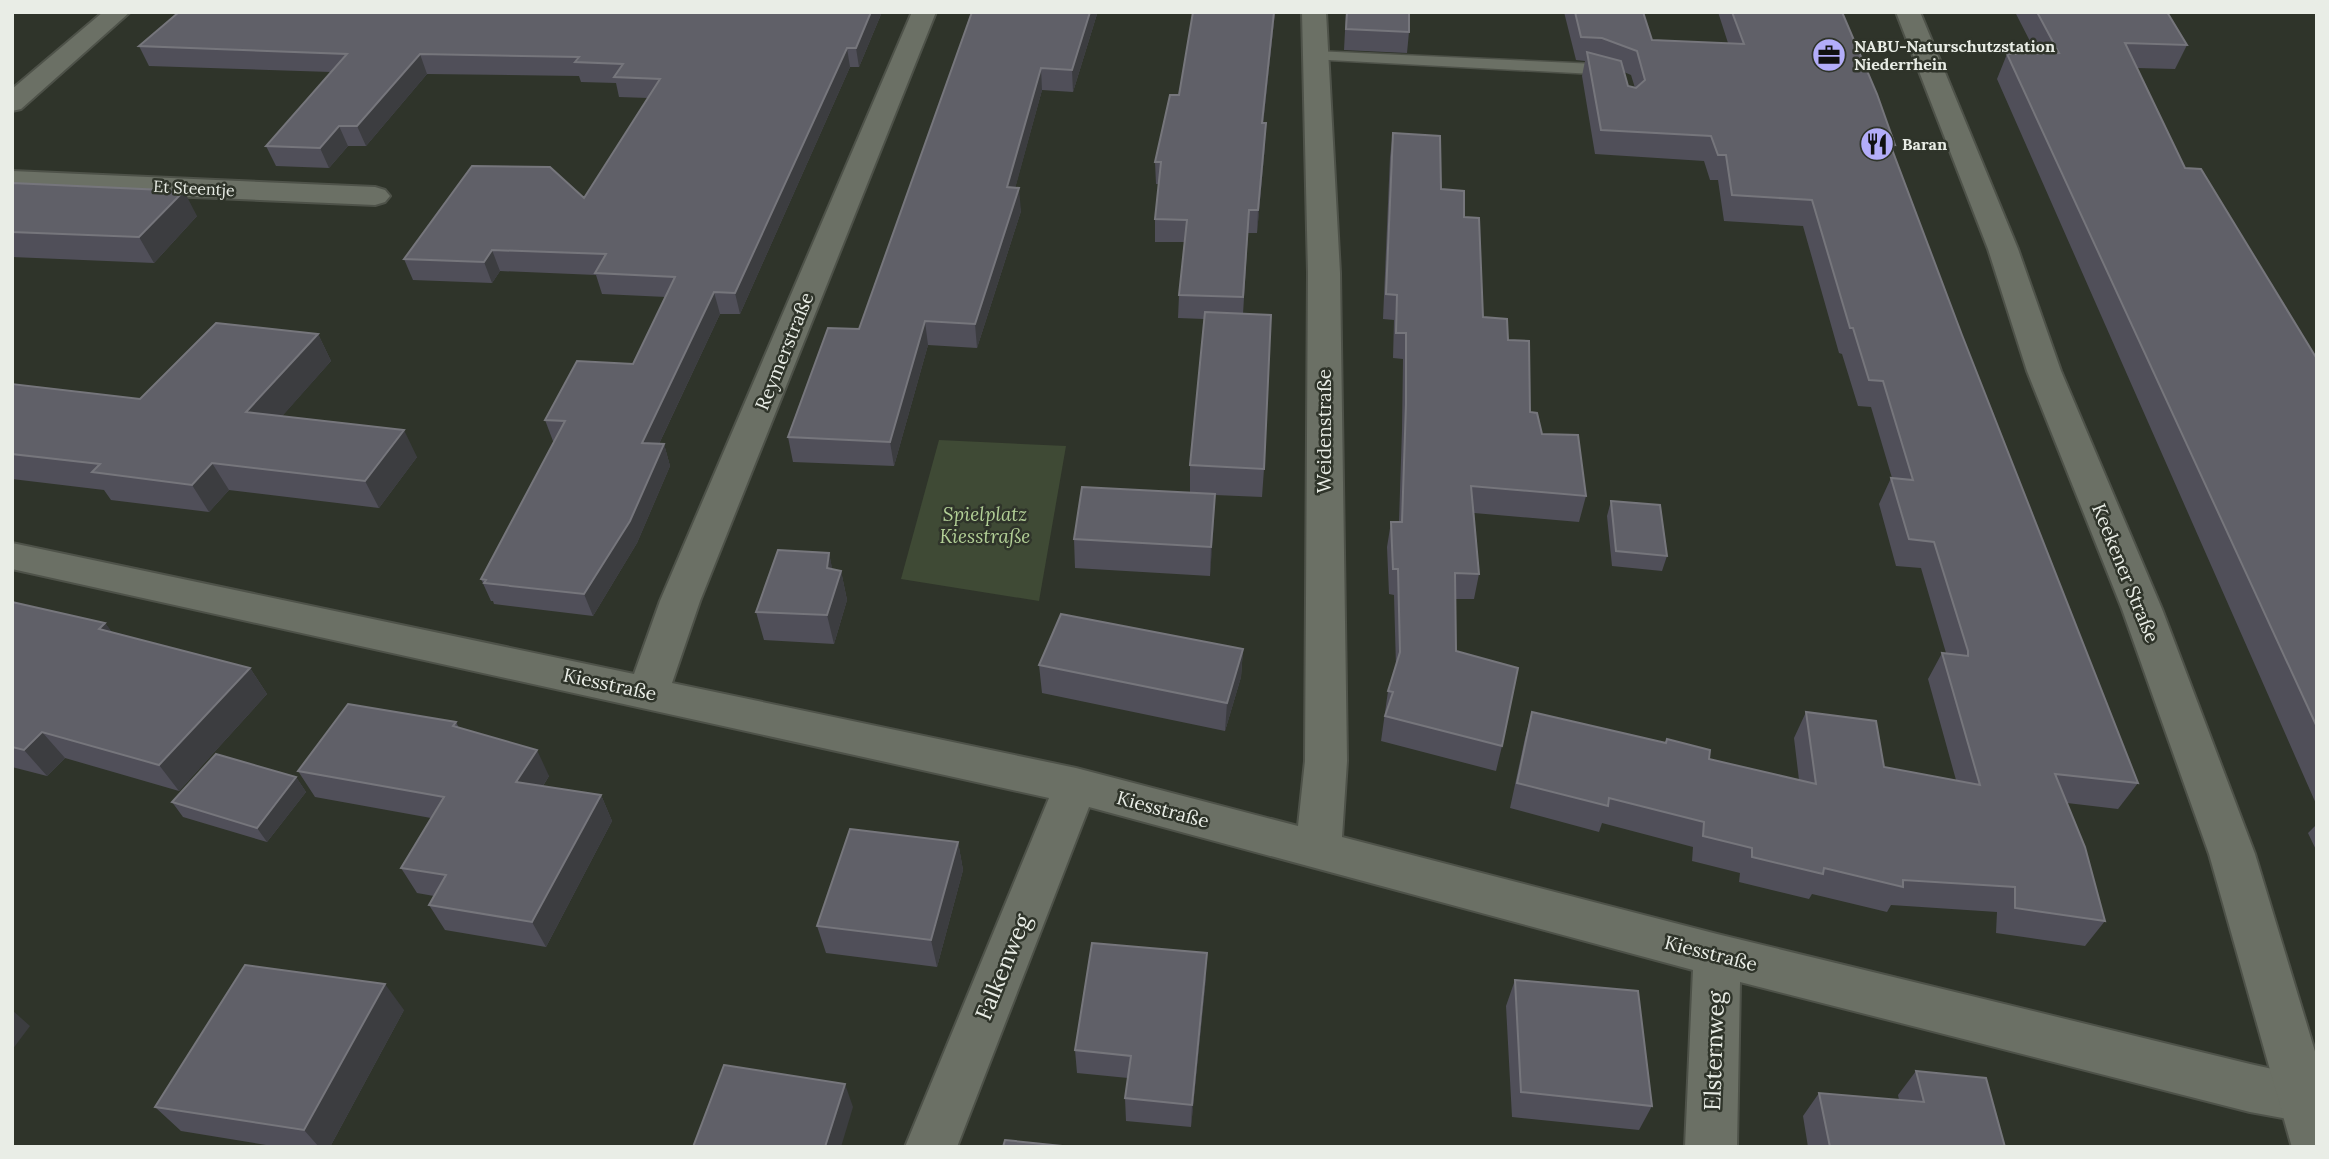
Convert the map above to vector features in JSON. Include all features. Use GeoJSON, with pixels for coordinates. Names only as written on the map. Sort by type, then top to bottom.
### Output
{"type":"FeatureCollection","features":[{"type":"Feature","properties":{"kind":"street"},"geometry":{"type":"LineString","coordinates":[[12,103],[118,12]]}},
{"type":"Feature","properties":{"kind":"street","name":"Reymerstraße"},"geometry":{"type":"LineString","coordinates":[[648,692],[680,601],[924,12]]}},
{"type":"Feature","properties":{"kind":"street","name":"Weidenstraße"},"geometry":{"type":"LineString","coordinates":[[1314,12],[1324,273],[1326,761],[1318,850]]}},
{"type":"Feature","properties":{"kind":"street","name":"Keekener Straße"},"geometry":{"type":"LineString","coordinates":[[1908,12],[2003,249],[2044,371],[2142,609],[2232,854],[2317,1144]]}},
{"type":"Feature","properties":{"kind":"street","name":"Et Steentje"},"geometry":{"type":"LineString","coordinates":[[12,180],[375,197]]}},
{"type":"Feature","properties":{"kind":"street","name":"Kiesstraße"},"geometry":{"type":"LineString","coordinates":[[12,556],[1076,786],[1717,955],[2250,1088],[2305,1098]]}},
{"type":"Feature","properties":{"kind":"street","name":"Falkenweg"},"geometry":{"type":"LineString","coordinates":[[931,1147],[1076,786]]}},
{"type":"Feature","properties":{"kind":"street","name":"Elsternweg"},"geometry":{"type":"LineString","coordinates":[[1711,1147],[1717,955]]}},
{"type":"Feature","properties":{"kind":"lane"},"geometry":{"type":"LineString","coordinates":[[1315,56],[1596,69],[1625,80]]}},
{"type":"Feature","properties":{"kind":"green space","name":"Spielplatz Kiesstraße"},"geometry":{"type":"Polygon","coordinates":[[[939,440],[1066,446],[1039,601],[901,579],[939,440]]]}},
{"type":"Feature","properties":{"kind":"building"},"geometry":{"type":"Polygon","coordinates":[[[179,12],[871,12],[856,48],[847,48],[735,293],[714,292],[642,443],[664,444],[630,521],[584,594],[484,583],[486,580],[481,579],[565,421],[545,420],[577,361],[633,364],[675,277],[595,273],[606,254],[492,250],[484,262],[404,259],[472,166],[550,167],[584,198],[660,79],[614,77],[623,64],[575,62],[579,57],[420,54],[357,126],[339,126],[320,148],[266,146],[347,54],[139,46],[179,12]]]}},
{"type":"Feature","properties":{"kind":"building"},"geometry":{"type":"Polygon","coordinates":[[[972,12],[1090,12],[1072,70],[1041,68],[1007,187],[1019,188],[975,324],[925,321],[890,442],[788,437],[828,328],[859,329],[972,12]]]}},
{"type":"Feature","properties":{"kind":"building"},"geometry":{"type":"Polygon","coordinates":[[[1193,12],[1274,12],[1262,123],[1266,123],[1258,210],[1249,210],[1243,297],[1179,295],[1187,220],[1155,219],[1161,162],[1155,162],[1170,95],[1179,95],[1193,12]]]}},
{"type":"Feature","properties":{"kind":"building"},"geometry":{"type":"Polygon","coordinates":[[[1347,12],[1409,12],[1409,32],[1346,29],[1347,12]]]}},
{"type":"Feature","properties":{"kind":"building"},"geometry":{"type":"Polygon","coordinates":[[[1575,12],[1643,12],[1652,40],[1744,44],[1732,12],[1842,12],[1877,94],[1895,145],[1890,144],[1962,335],[2138,783],[2055,774],[2085,847],[2105,921],[2015,908],[2015,887],[1903,880],[1903,887],[1824,868],[1823,874],[1752,857],[1752,848],[1703,836],[1704,822],[1609,798],[1608,806],[1517,783],[1532,712],[1666,743],[1667,739],[1710,750],[1709,759],[1816,784],[1806,712],[1876,721],[1884,767],[1980,785],[1942,653],[1968,656],[1968,651],[1934,542],[1909,539],[1891,478],[1913,480],[1883,381],[1869,380],[1853,328],[1850,328],[1812,200],[1732,195],[1726,155],[1718,155],[1711,136],[1601,130],[1587,52],[1621,61],[1628,86],[1636,88],[1645,80],[1637,51],[1602,38],[1581,37],[1575,12]]]}},
{"type":"Feature","properties":{"kind":"building"},"geometry":{"type":"Polygon","coordinates":[[[2037,12],[2167,12],[2187,45],[2125,43],[2185,168],[2201,169],[2317,359],[2317,727],[2007,54],[2059,53],[2037,12]]]}},
{"type":"Feature","properties":{"kind":"building"},"geometry":{"type":"Polygon","coordinates":[[[1393,133],[1440,136],[1441,189],[1464,191],[1464,217],[1479,218],[1483,317],[1507,319],[1508,340],[1529,341],[1530,412],[1537,413],[1542,434],[1578,435],[1586,496],[1471,486],[1479,574],[1455,573],[1456,651],[1518,668],[1502,746],[1385,716],[1393,692],[1388,691],[1400,652],[1398,569],[1393,569],[1391,522],[1402,522],[1406,404],[1406,333],[1396,333],[1397,295],[1386,294],[1393,133]]]}},
{"type":"Feature","properties":{"kind":"building"},"geometry":{"type":"Polygon","coordinates":[[[12,183],[184,191],[139,237],[12,232],[12,183]]]}},
{"type":"Feature","properties":{"kind":"building"},"geometry":{"type":"Polygon","coordinates":[[[1205,312],[1271,315],[1264,469],[1190,465],[1205,312]]]}},
{"type":"Feature","properties":{"kind":"building"},"geometry":{"type":"Polygon","coordinates":[[[216,323],[318,334],[246,412],[404,430],[365,481],[212,463],[192,485],[92,472],[100,464],[12,454],[12,384],[140,399],[216,323]]]}},
{"type":"Feature","properties":{"kind":"building"},"geometry":{"type":"Polygon","coordinates":[[[1082,487],[1215,494],[1211,547],[1074,539],[1082,487]]]}},
{"type":"Feature","properties":{"kind":"building"},"geometry":{"type":"Polygon","coordinates":[[[1611,501],[1660,505],[1667,556],[1616,551],[1611,501]]]}},
{"type":"Feature","properties":{"kind":"building"},"geometry":{"type":"Polygon","coordinates":[[[778,550],[829,553],[827,568],[841,571],[827,615],[756,612],[778,550]]]}},
{"type":"Feature","properties":{"kind":"building"},"geometry":{"type":"Polygon","coordinates":[[[12,602],[105,623],[99,629],[250,668],[159,765],[42,732],[24,750],[12,747],[12,602]]]}},
{"type":"Feature","properties":{"kind":"building"},"geometry":{"type":"Polygon","coordinates":[[[1061,614],[1243,649],[1227,703],[1039,665],[1061,614]]]}},
{"type":"Feature","properties":{"kind":"building"},"geometry":{"type":"Polygon","coordinates":[[[348,704],[456,722],[453,726],[537,750],[516,782],[601,795],[532,922],[429,905],[446,875],[401,868],[444,797],[298,771],[348,704]]]}},
{"type":"Feature","properties":{"kind":"building"},"geometry":{"type":"Polygon","coordinates":[[[216,754],[296,777],[257,828],[172,802],[216,754]]]}},
{"type":"Feature","properties":{"kind":"building"},"geometry":{"type":"Polygon","coordinates":[[[850,829],[958,842],[931,940],[817,926],[850,829]]]}},
{"type":"Feature","properties":{"kind":"building"},"geometry":{"type":"Polygon","coordinates":[[[1092,943],[1207,953],[1192,1105],[1125,1098],[1131,1056],[1075,1050],[1092,943]]]}},
{"type":"Feature","properties":{"kind":"building"},"geometry":{"type":"Polygon","coordinates":[[[245,965],[385,984],[304,1130],[155,1107],[245,965]]]}},
{"type":"Feature","properties":{"kind":"building"},"geometry":{"type":"Polygon","coordinates":[[[1515,980],[1638,991],[1652,1106],[1521,1092],[1515,980]]]}},
{"type":"Feature","properties":{"kind":"building"},"geometry":{"type":"Polygon","coordinates":[[[724,1065],[845,1084],[825,1147],[693,1147],[724,1065]]]}},
{"type":"Feature","properties":{"kind":"building"},"geometry":{"type":"Polygon","coordinates":[[[1916,1071],[1986,1078],[2005,1147],[1830,1147],[1819,1093],[1924,1102],[1916,1071]]]}},
{"type":"Feature","properties":{"kind":"building"},"geometry":{"type":"Polygon","coordinates":[[[1005,1140],[1072,1147],[1003,1147],[1005,1140]]]}},
{"type":"Feature","properties":{"kind":"place","name":"NABU-Naturschutzstation Niederrhein"},"geometry":{"type":"Point","coordinates":[1829,55]}},
{"type":"Feature","properties":{"kind":"place","name":"Baran"},"geometry":{"type":"Point","coordinates":[1877,144]}}]}
